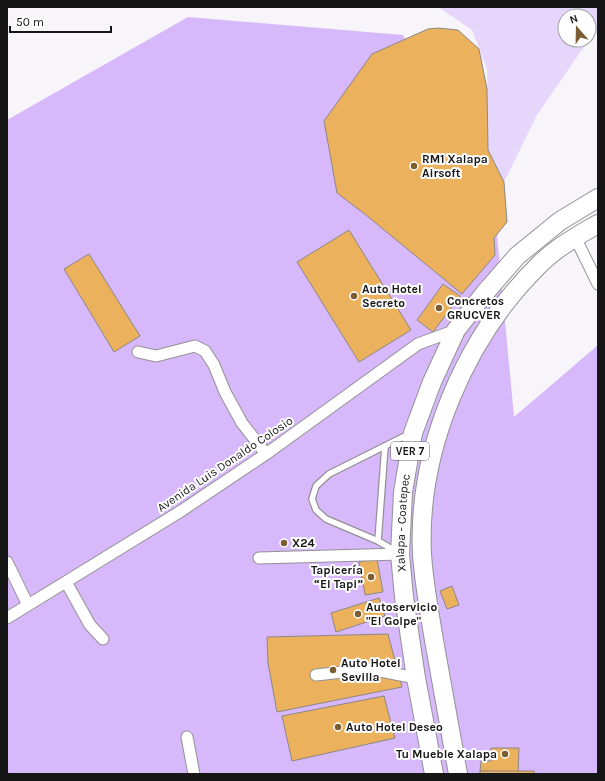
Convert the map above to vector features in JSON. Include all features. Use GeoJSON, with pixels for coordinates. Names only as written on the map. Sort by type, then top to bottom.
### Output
{"type":"FeatureCollection","features":[{"type":"Feature","properties":{"kind":"main road","name":"Xalapa - Coatepec"},"geometry":{"type":"LineString","coordinates":[[434,774],[416,678],[404,597],[400,554],[403,492],[413,433],[432,382],[456,330],[484,294],[517,256],[560,221],[598,198]]}},
{"type":"Feature","properties":{"kind":"main road","name":"Xalapa - Coatepec"},"geometry":{"type":"LineString","coordinates":[[458,774],[426,592],[422,554],[424,500],[433,453],[457,382],[486,331],[510,298],[540,264],[575,237],[598,224]]}},
{"type":"Feature","properties":{"kind":"street"},"geometry":{"type":"LineString","coordinates":[[575,237],[598,284]]}},
{"type":"Feature","properties":{"kind":"street","name":"Avenida Luis Donaldo Colosio"},"geometry":{"type":"LineString","coordinates":[[7,618],[181,512],[266,454],[418,344],[456,330]]}},
{"type":"Feature","properties":{"kind":"street"},"geometry":{"type":"LineString","coordinates":[[138,352],[156,356],[196,346],[205,351],[214,365],[225,392],[242,424],[266,454]]}},
{"type":"Feature","properties":{"kind":"street"},"geometry":{"type":"LineString","coordinates":[[258,558],[400,554]]}},
{"type":"Feature","properties":{"kind":"street"},"geometry":{"type":"LineString","coordinates":[[7,562],[28,605]]}},
{"type":"Feature","properties":{"kind":"street"},"geometry":{"type":"LineString","coordinates":[[66,582],[90,625],[103,639]]}},
{"type":"Feature","properties":{"kind":"street"},"geometry":{"type":"LineString","coordinates":[[316,675],[370,669],[416,678]]}},
{"type":"Feature","properties":{"kind":"street"},"geometry":{"type":"LineString","coordinates":[[187,737],[194,774]]}},
{"type":"Feature","properties":{"kind":"lane"},"geometry":{"type":"LineString","coordinates":[[400,554],[378,541],[326,519],[316,510],[312,499],[316,486],[329,474],[413,433]]}},
{"type":"Feature","properties":{"kind":"lane"},"geometry":{"type":"LineString","coordinates":[[378,541],[385,446]]}},
{"type":"Feature","properties":{"kind":"shaded area"},"geometry":{"type":"Polygon","coordinates":[[[438,7],[598,7],[597,33],[597,8],[557,8],[557,48],[584,48],[537,115],[504,182],[488,150],[487,69],[472,30],[438,7]]]}},
{"type":"Feature","properties":{"kind":"shaded area"},"geometry":{"type":"Polygon","coordinates":[[[188,17],[403,35],[497,235],[514,417],[598,345],[598,774],[7,774],[7,120],[188,17]]]}},
{"type":"Feature","properties":{"kind":"building","name":"RM1 Xalapa Airsoft"},"geometry":{"type":"Polygon","coordinates":[[[438,28],[458,30],[479,49],[487,89],[488,150],[504,182],[507,222],[494,238],[495,255],[462,294],[337,193],[324,121],[372,54],[428,29],[438,28]]]}},
{"type":"Feature","properties":{"kind":"building","name":"Auto Hotel Secreto"},"geometry":{"type":"Polygon","coordinates":[[[349,230],[411,330],[359,362],[297,262],[349,230]]]}},
{"type":"Feature","properties":{"kind":"building"},"geometry":{"type":"Polygon","coordinates":[[[89,254],[140,336],[114,352],[64,269],[89,254]]]}},
{"type":"Feature","properties":{"kind":"building","name":"Concretos GRUCVER"},"geometry":{"type":"Polygon","coordinates":[[[443,284],[460,296],[433,332],[417,320],[443,284]]]}},
{"type":"Feature","properties":{"kind":"building","name":"Tapicería “El Tapi”"},"geometry":{"type":"Polygon","coordinates":[[[377,559],[383,592],[365,595],[359,562],[377,559]]]}},
{"type":"Feature","properties":{"kind":"building"},"geometry":{"type":"Polygon","coordinates":[[[452,586],[459,605],[447,609],[440,591],[452,586]]]}},
{"type":"Feature","properties":{"kind":"building","name":"Autoservicio \"El Golpe\""},"geometry":{"type":"Polygon","coordinates":[[[379,598],[385,616],[336,632],[331,613],[379,598]]]}},
{"type":"Feature","properties":{"kind":"building","name":"Auto Hotel Sevilla"},"geometry":{"type":"Polygon","coordinates":[[[388,634],[402,687],[277,712],[268,663],[267,637],[388,634]]]}},
{"type":"Feature","properties":{"kind":"building","name":"Auto Hotel Deseo"},"geometry":{"type":"Polygon","coordinates":[[[384,696],[395,738],[292,761],[282,716],[384,696]]]}},
{"type":"Feature","properties":{"kind":"building","name":"Tu Mueble Xalapa"},"geometry":{"type":"Polygon","coordinates":[[[491,748],[519,748],[518,772],[480,771],[481,761],[491,761],[491,748]]]}},
{"type":"Feature","properties":{"kind":"building"},"geometry":{"type":"Polygon","coordinates":[[[480,771],[534,771],[534,774],[480,774],[480,771]]]}},
{"type":"Feature","properties":{"kind":"place","name":"RM1 Xalapa Airsoft"},"geometry":{"type":"Point","coordinates":[414,166]}},
{"type":"Feature","properties":{"kind":"place","name":"Auto Hotel Secreto"},"geometry":{"type":"Point","coordinates":[354,296]}},
{"type":"Feature","properties":{"kind":"place","name":"Concretos GRUCVER"},"geometry":{"type":"Point","coordinates":[439,308]}},
{"type":"Feature","properties":{"kind":"place","name":"X24"},"geometry":{"type":"Point","coordinates":[284,543]}},
{"type":"Feature","properties":{"kind":"place","name":"Tapicería “El Tapi”"},"geometry":{"type":"Point","coordinates":[371,577]}},
{"type":"Feature","properties":{"kind":"place","name":"Autoservicio \"El Golpe\""},"geometry":{"type":"Point","coordinates":[358,614]}},
{"type":"Feature","properties":{"kind":"place","name":"Auto Hotel Sevilla"},"geometry":{"type":"Point","coordinates":[333,670]}},
{"type":"Feature","properties":{"kind":"place","name":"Auto Hotel Deseo"},"geometry":{"type":"Point","coordinates":[338,727]}},
{"type":"Feature","properties":{"kind":"place","name":"Tu Mueble Xalapa"},"geometry":{"type":"Point","coordinates":[505,754]}}]}
